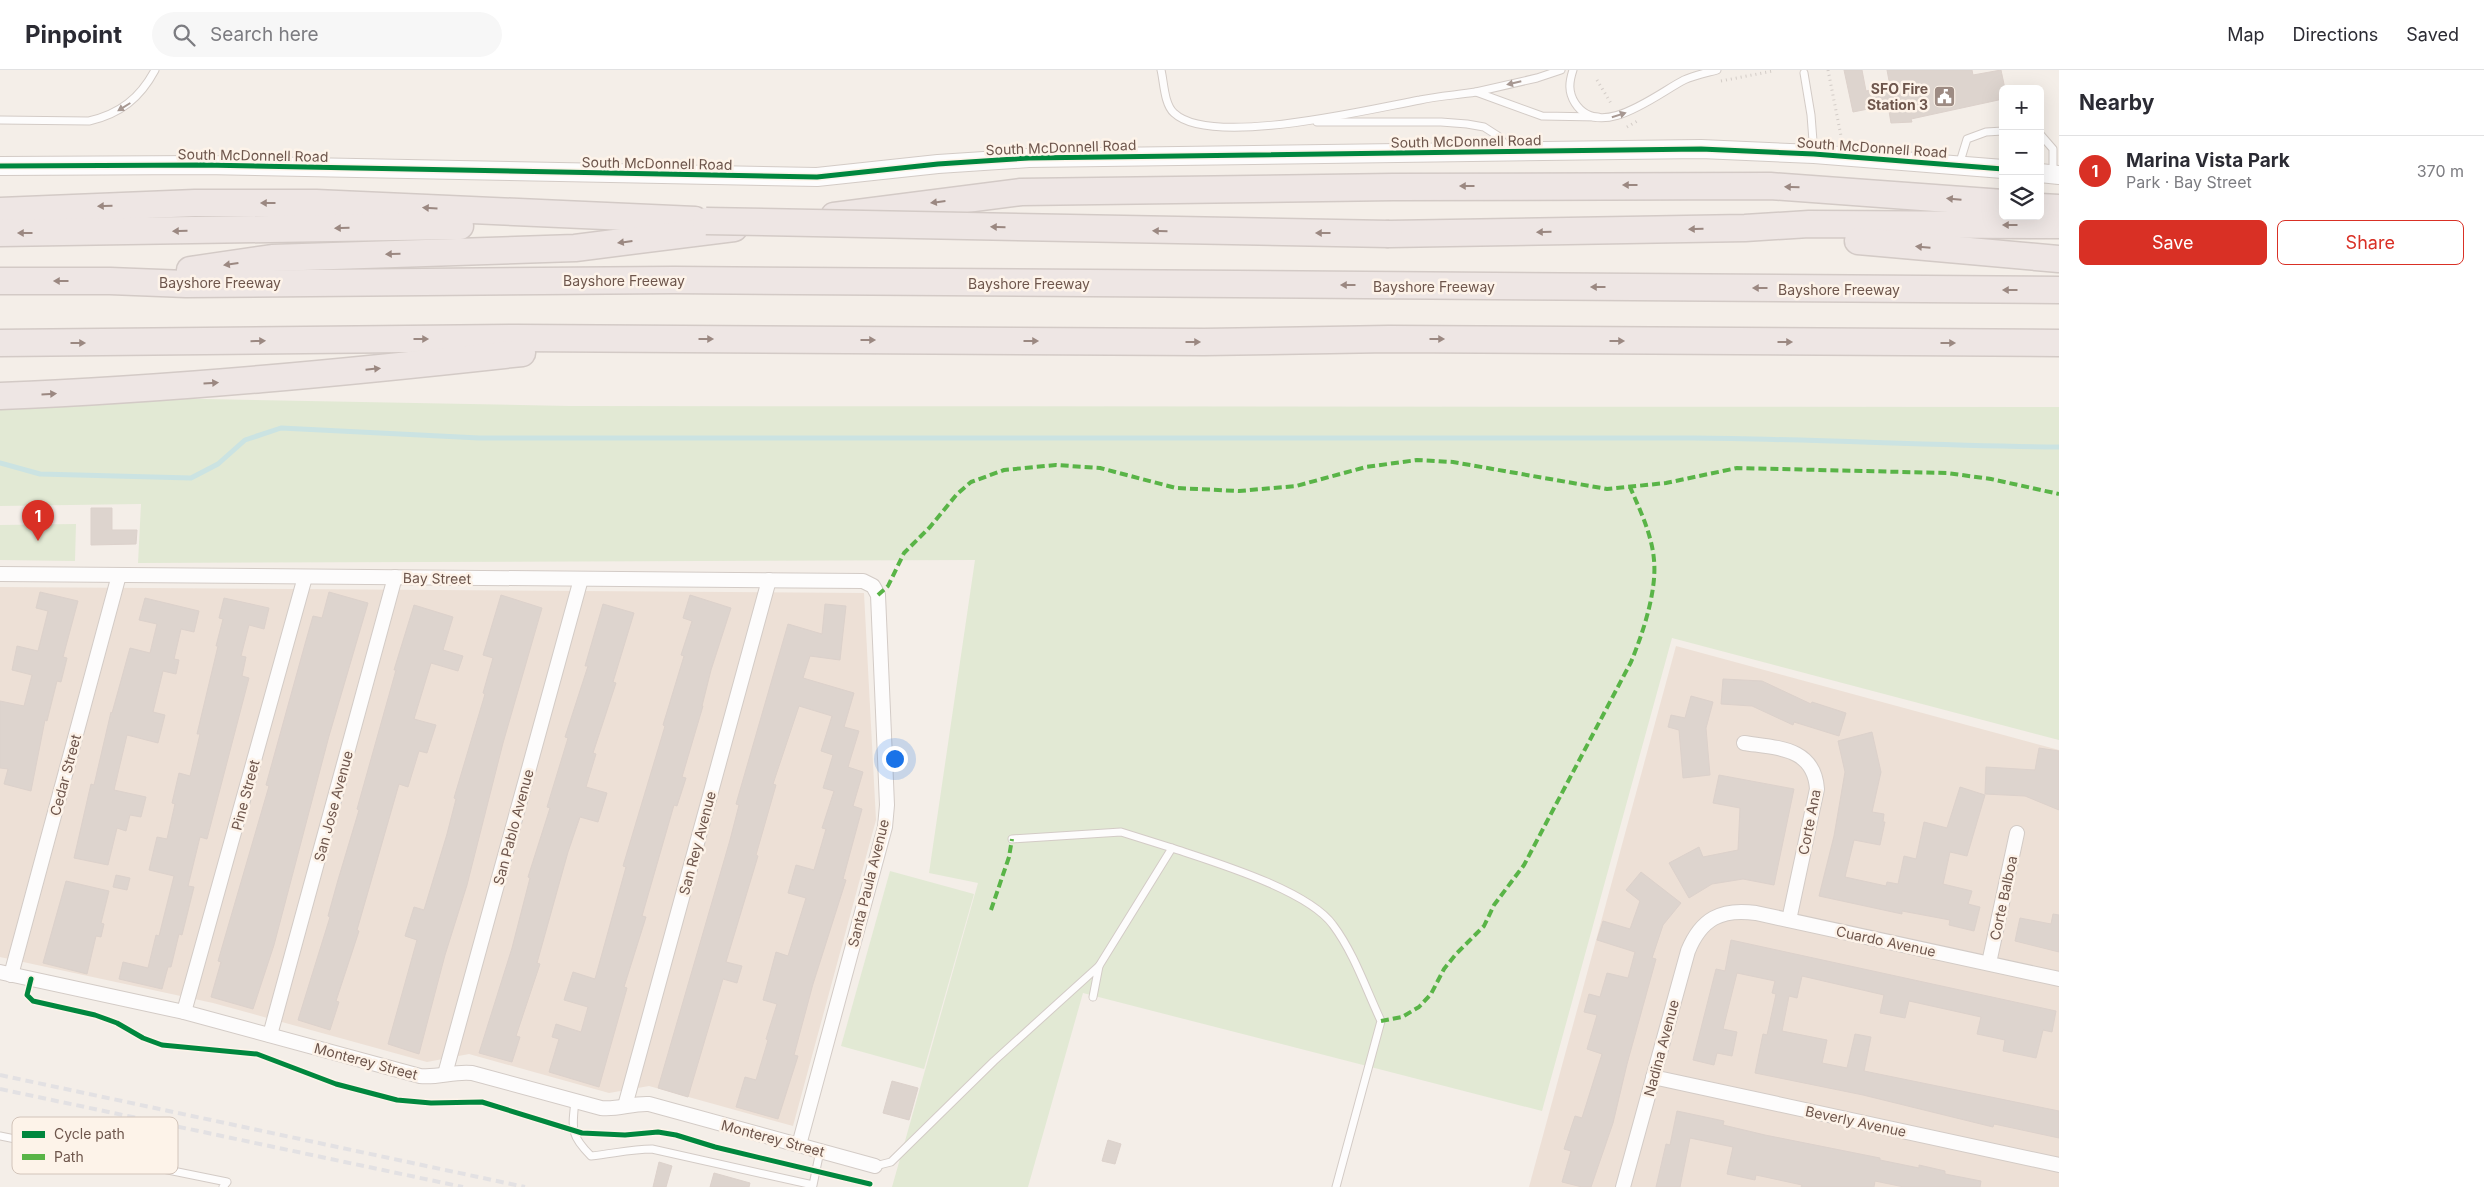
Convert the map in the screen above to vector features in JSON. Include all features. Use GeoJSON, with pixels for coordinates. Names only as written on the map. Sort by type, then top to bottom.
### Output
{"type":"FeatureCollection","features":[{"type":"Feature","properties":{"kind":"highway"},"geometry":{"type":"LineString","coordinates":[[110,280],[272,258],[575,248],[1021,192],[1701,185],[1840,190],[1999,203]]}},
{"type":"Feature","properties":{"kind":"highway"},"geometry":{"type":"LineString","coordinates":[[0,211],[72,207],[316,203],[706,221],[1389,234],[1745,228],[1809,224],[2059,225]]}},
{"type":"Feature","properties":{"kind":"highway"},"geometry":{"type":"LineString","coordinates":[[0,205],[72,207]]}},
{"type":"Feature","properties":{"kind":"highway"},"geometry":{"type":"LineString","coordinates":[[2044,207],[2059,208]]}},
{"type":"Feature","properties":{"kind":"highway"},"geometry":{"type":"LineString","coordinates":[[0,233],[109,233],[706,221]]}},
{"type":"Feature","properties":{"kind":"highway"},"geometry":{"type":"LineString","coordinates":[[1745,228],[1807,238],[2059,259]]}},
{"type":"Feature","properties":{"kind":"highway","name":"Bayshore Freeway"},"geometry":{"type":"LineString","coordinates":[[0,281],[110,280],[186,284],[665,280],[2059,290]]}},
{"type":"Feature","properties":{"kind":"highway"},"geometry":{"type":"LineString","coordinates":[[0,344],[657,338],[1204,342],[1398,339],[2059,343]]}},
{"type":"Feature","properties":{"kind":"highway"},"geometry":{"type":"LineString","coordinates":[[0,396],[93,392],[294,376],[657,338]]}},
{"type":"Feature","properties":{"kind":"street","name":"South McDonnell Road"},"geometry":{"type":"LineString","coordinates":[[0,166],[214,165],[817,177],[946,163],[1029,158],[1701,149],[1845,156],[1999,170]]}},
{"type":"Feature","properties":{"kind":"street","name":"Bay Street"},"geometry":{"type":"LineString","coordinates":[[0,574],[863,581],[873,586]]}},
{"type":"Feature","properties":{"kind":"street","name":"Cedar Street"},"geometry":{"type":"LineString","coordinates":[[5,973],[119,575]]}},
{"type":"Feature","properties":{"kind":"street","name":"Pine Street"},"geometry":{"type":"LineString","coordinates":[[184,1012],[305,577]]}},
{"type":"Feature","properties":{"kind":"street","name":"San Jose Avenue"},"geometry":{"type":"LineString","coordinates":[[270,1035],[395,578]]}},
{"type":"Feature","properties":{"kind":"street","name":"San Pablo Avenue"},"geometry":{"type":"LineString","coordinates":[[445,1074],[581,579]]}},
{"type":"Feature","properties":{"kind":"street","name":"San Rey Avenue"},"geometry":{"type":"LineString","coordinates":[[625,1106],[769,580]]}},
{"type":"Feature","properties":{"kind":"street","name":"Santa Paula Avenue"},"geometry":{"type":"LineString","coordinates":[[799,1145],[885,827],[887,805],[878,595],[873,586]]}},
{"type":"Feature","properties":{"kind":"street","name":"Corte Ana"},"geometry":{"type":"LineString","coordinates":[[1744,743],[1783,749],[1796,754],[1808,762],[1816,775],[1817,789],[1789,920]]}},
{"type":"Feature","properties":{"kind":"street","name":"Corte Balboa"},"geometry":{"type":"LineString","coordinates":[[1989,963],[2017,833]]}},
{"type":"Feature","properties":{"kind":"street","name":"Cuardo Avenue"},"geometry":{"type":"LineString","coordinates":[[1714,918],[1728,912],[1742,911],[2059,979]]}},
{"type":"Feature","properties":{"kind":"street","name":"Nadina Avenue"},"geometry":{"type":"LineString","coordinates":[[1623,1187],[1688,952],[1694,938],[1714,918]]}},
{"type":"Feature","properties":{"kind":"street","name":"Monterey Street"},"geometry":{"type":"LineString","coordinates":[[5,973],[184,1012],[420,1076],[433,1077],[457,1072],[472,1073],[614,1110],[637,1103],[649,1104],[875,1166]]}},
{"type":"Feature","properties":{"kind":"street","name":"Beverly Avenue"},"geometry":{"type":"LineString","coordinates":[[1653,1077],[2059,1165]]}},
{"type":"Feature","properties":{"kind":"lane"},"geometry":{"type":"LineString","coordinates":[[0,120],[88,121],[100,118],[124,108],[137,98],[155,70]]}},
{"type":"Feature","properties":{"kind":"lane"},"geometry":{"type":"LineString","coordinates":[[1161,70],[1166,97],[1172,112],[1186,122],[1199,126],[1240,126],[1300,122],[1441,122],[1467,124],[1484,128],[1498,136],[1511,151]]}},
{"type":"Feature","properties":{"kind":"lane"},"geometry":{"type":"LineString","coordinates":[[1300,122],[1423,99],[1476,92],[1537,78],[1561,70]]}},
{"type":"Feature","properties":{"kind":"lane"},"geometry":{"type":"LineString","coordinates":[[1573,70],[1570,80],[1570,94],[1577,105],[1586,113],[1598,117]]}},
{"type":"Feature","properties":{"kind":"lane"},"geometry":{"type":"LineString","coordinates":[[1476,92],[1542,116],[1611,117],[1628,112],[1684,80],[1717,70]]}},
{"type":"Feature","properties":{"kind":"lane"},"geometry":{"type":"LineString","coordinates":[[1802,71],[1811,115],[1814,154]]}},
{"type":"Feature","properties":{"kind":"lane"},"geometry":{"type":"LineString","coordinates":[[1959,165],[1967,138],[1986,132],[1999,131]]}},
{"type":"Feature","properties":{"kind":"lane"},"geometry":{"type":"LineString","coordinates":[[2044,139],[2053,149],[2051,174]]}},
{"type":"Feature","properties":{"kind":"lane"},"geometry":{"type":"LineString","coordinates":[[1012,839],[1121,832],[1218,864],[1304,899],[1322,912],[1341,938],[1381,1021],[1336,1187]]}},
{"type":"Feature","properties":{"kind":"lane"},"geometry":{"type":"LineString","coordinates":[[875,1166],[891,1162],[994,1061],[1099,966],[1172,848]]}},
{"type":"Feature","properties":{"kind":"lane"},"geometry":{"type":"LineString","coordinates":[[1094,997],[1099,966]]}},
{"type":"Feature","properties":{"kind":"lane"},"geometry":{"type":"LineString","coordinates":[[575,1101],[572,1131],[577,1142],[591,1156],[618,1154],[630,1149],[652,1149],[813,1185],[820,1151]]}},
{"type":"Feature","properties":{"kind":"lane"},"geometry":{"type":"LineString","coordinates":[[178,1174],[225,1184]]}},
{"type":"Feature","properties":{"kind":"path"},"geometry":{"type":"LineString","coordinates":[[1828,70],[1845,156]]}},
{"type":"Feature","properties":{"kind":"path"},"geometry":{"type":"LineString","coordinates":[[1716,82],[1772,71]]}},
{"type":"Feature","properties":{"kind":"path"},"geometry":{"type":"LineString","coordinates":[[1597,80],[1612,105]]}},
{"type":"Feature","properties":{"kind":"path"},"geometry":{"type":"LineString","coordinates":[[1627,128],[1644,118]]}},
{"type":"Feature","properties":{"kind":"shaded area"},"geometry":{"type":"Polygon","coordinates":[[[0,587],[864,593],[876,820],[793,1126],[649,1086],[609,1093],[469,1054],[427,1062],[213,1003],[0,957],[0,587]]]}},
{"type":"Feature","properties":{"kind":"shaded area"},"geometry":{"type":"Polygon","coordinates":[[[1676,646],[2059,750],[2059,1187],[1529,1187],[1676,646]]]}},
{"type":"Feature","properties":{"kind":"green space"},"geometry":{"type":"Polygon","coordinates":[[[0,395],[569,406],[2059,407],[2059,740],[1672,638],[1542,1111],[1083,993],[1028,1187],[892,1187],[978,883],[929,873],[975,560],[138,563],[141,504],[0,506],[0,395]]]}},
{"type":"Feature","properties":{"kind":"green space"},"geometry":{"type":"Polygon","coordinates":[[[76,524],[75,561],[0,560],[0,525],[76,524]]]}},
{"type":"Feature","properties":{"kind":"green space"},"geometry":{"type":"Polygon","coordinates":[[[890,871],[974,894],[924,1069],[841,1046],[890,871]]]}},
{"type":"Feature","properties":{"kind":"building","name":"SFO Fire Station 3"},"geometry":{"type":"Polygon","coordinates":[[[1844,70],[1862,70],[1866,91],[1890,86],[1887,70],[1972,70],[1973,75],[2001,70],[2004,85],[1999,85],[1999,100],[1911,119],[1912,122],[1891,123],[1888,105],[1853,112],[1844,70]]]}},
{"type":"Feature","properties":{"kind":"building"},"geometry":{"type":"Polygon","coordinates":[[[91,508],[112,508],[112,530],[137,530],[136,544],[91,545],[91,508]]]}},
{"type":"Feature","properties":{"kind":"building"},"geometry":{"type":"Polygon","coordinates":[[[40,592],[78,601],[63,657],[67,658],[61,682],[57,681],[47,721],[45,720],[31,791],[4,784],[8,769],[0,768],[0,701],[24,706],[32,675],[12,670],[17,646],[38,651],[48,611],[36,608],[40,592]]]}},
{"type":"Feature","properties":{"kind":"building"},"geometry":{"type":"Polygon","coordinates":[[[329,592],[368,603],[329,736],[274,945],[253,1009],[211,997],[221,962],[218,961],[269,786],[266,785],[313,616],[322,618],[329,592]]]}},
{"type":"Feature","properties":{"kind":"building"},"geometry":{"type":"Polygon","coordinates":[[[501,595],[542,608],[503,743],[467,885],[445,955],[419,1054],[388,1044],[417,940],[405,936],[414,907],[424,910],[447,834],[456,799],[454,798],[485,694],[483,693],[493,658],[483,655],[501,595]]]}},
{"type":"Feature","properties":{"kind":"building"},"geometry":{"type":"Polygon","coordinates":[[[690,595],[731,608],[711,670],[703,706],[682,777],[686,778],[677,806],[674,805],[642,916],[646,917],[624,987],[627,988],[599,1087],[549,1072],[559,1039],[552,1037],[556,1024],[581,1032],[588,1007],[564,1000],[573,972],[595,979],[626,867],[623,866],[684,656],[681,655],[692,621],[683,618],[690,595]]]}},
{"type":"Feature","properties":{"kind":"building"},"geometry":{"type":"Polygon","coordinates":[[[145,598],[199,611],[194,632],[181,629],[174,659],[179,660],[176,674],[163,671],[153,712],[165,715],[158,743],[127,735],[114,790],[146,797],[141,817],[130,815],[126,831],[117,828],[108,865],[74,858],[91,784],[94,785],[111,712],[130,648],[150,653],[157,624],[139,620],[145,598]]]}},
{"type":"Feature","properties":{"kind":"building"},"geometry":{"type":"Polygon","coordinates":[[[224,598],[269,608],[264,629],[249,625],[241,656],[246,657],[242,676],[249,678],[207,839],[200,837],[188,886],[194,887],[182,935],[179,934],[171,967],[168,967],[162,989],[119,979],[123,962],[148,968],[156,935],[159,936],[174,876],[149,870],[157,837],[167,839],[175,804],[172,803],[179,773],[190,776],[200,734],[197,734],[218,646],[216,646],[223,619],[219,618],[224,598]]]}},
{"type":"Feature","properties":{"kind":"building"},"geometry":{"type":"Polygon","coordinates":[[[603,604],[634,613],[613,682],[616,683],[593,753],[596,754],[586,787],[607,793],[598,822],[580,817],[568,852],[537,963],[540,964],[516,1036],[520,1037],[512,1062],[479,1053],[512,948],[530,878],[528,877],[550,808],[547,807],[568,738],[565,737],[588,666],[585,666],[603,604]]]}},
{"type":"Feature","properties":{"kind":"building"},"geometry":{"type":"Polygon","coordinates":[[[825,604],[846,606],[840,660],[810,656],[803,678],[854,693],[844,727],[859,731],[848,767],[863,772],[853,806],[862,809],[843,879],[846,880],[813,984],[794,1055],[798,1056],[778,1119],[736,1107],[745,1077],[756,1080],[768,1040],[766,1039],[777,1004],[763,1000],[776,952],[788,956],[806,898],[788,893],[796,865],[814,870],[826,829],[822,828],[834,791],[823,788],[833,755],[821,751],[832,716],[799,706],[773,784],[776,785],[756,855],[758,856],[726,962],[742,966],[737,983],[723,979],[688,1097],[658,1088],[730,840],[739,805],[736,804],[788,624],[822,634],[825,604]]]}},
{"type":"Feature","properties":{"kind":"building"},"geometry":{"type":"Polygon","coordinates":[[[414,605],[453,617],[443,650],[463,656],[458,671],[431,663],[414,719],[436,725],[427,753],[419,751],[408,787],[399,784],[357,930],[359,931],[336,1001],[339,1002],[330,1030],[298,1020],[330,917],[328,916],[359,810],[357,809],[396,670],[394,670],[414,605]]]}},
{"type":"Feature","properties":{"kind":"building"},"geometry":{"type":"Polygon","coordinates":[[[1723,679],[1762,681],[1811,704],[1812,702],[1846,713],[1839,736],[1794,722],[1793,725],[1752,706],[1721,704],[1723,679]]]}},
{"type":"Feature","properties":{"kind":"building"},"geometry":{"type":"Polygon","coordinates":[[[1691,696],[1713,702],[1706,728],[1710,775],[1683,778],[1679,730],[1668,727],[1671,715],[1685,718],[1691,696]]]}},
{"type":"Feature","properties":{"kind":"building"},"geometry":{"type":"Polygon","coordinates":[[[1872,732],[1881,772],[1872,812],[1884,814],[1883,822],[1885,822],[1880,845],[1854,840],[1845,877],[1886,886],[1887,882],[1898,884],[1904,856],[1916,859],[1924,822],[1947,828],[1960,787],[1985,795],[1967,856],[1950,852],[1943,884],[1972,891],[1968,904],[1980,907],[1974,931],[1949,925],[1950,920],[1902,911],[1902,914],[1819,896],[1834,836],[1845,772],[1838,741],[1872,732]]]}},
{"type":"Feature","properties":{"kind":"building"},"geometry":{"type":"Polygon","coordinates":[[[2039,748],[2059,751],[2059,810],[2025,796],[1985,794],[1986,767],[2035,770],[2039,748]]]}},
{"type":"Feature","properties":{"kind":"building"},"geometry":{"type":"Polygon","coordinates":[[[1719,775],[1794,789],[1774,885],[1743,879],[1712,884],[1689,898],[1669,863],[1699,847],[1703,857],[1738,850],[1740,808],[1713,803],[1719,775]]]}},
{"type":"Feature","properties":{"kind":"building"},"geometry":{"type":"Polygon","coordinates":[[[1641,872],[1681,903],[1663,925],[1652,958],[1656,959],[1613,1123],[1591,1187],[1582,1187],[1562,1182],[1571,1151],[1564,1149],[1575,1116],[1582,1118],[1602,1054],[1587,1049],[1597,1015],[1584,1012],[1589,994],[1600,997],[1607,973],[1628,978],[1635,952],[1597,940],[1603,921],[1630,929],[1640,901],[1626,890],[1641,872]]]}},
{"type":"Feature","properties":{"kind":"building"},"geometry":{"type":"Polygon","coordinates":[[[116,875],[130,878],[127,890],[113,887],[116,875]]]}},
{"type":"Feature","properties":{"kind":"building"},"geometry":{"type":"Polygon","coordinates":[[[66,881],[109,891],[101,923],[104,924],[101,937],[96,936],[87,974],[43,963],[66,881]]]}},
{"type":"Feature","properties":{"kind":"building"},"geometry":{"type":"Polygon","coordinates":[[[2053,914],[2059,915],[2059,952],[2015,941],[2020,918],[2051,924],[2053,914]]]}},
{"type":"Feature","properties":{"kind":"building"},"geometry":{"type":"Polygon","coordinates":[[[1731,940],[2056,1011],[2052,1032],[2043,1030],[2036,1058],[2003,1051],[2005,1040],[1977,1034],[1981,1017],[1909,1001],[1905,1018],[1880,1013],[1884,995],[1802,976],[1797,998],[1789,996],[1782,1031],[1827,1040],[1822,1063],[1847,1068],[1855,1034],[1871,1037],[1864,1071],[2059,1111],[2059,1138],[1994,1124],[1993,1127],[1863,1095],[1755,1073],[1763,1034],[1767,1035],[1776,994],[1772,993],[1775,981],[1737,973],[1723,1029],[1737,1032],[1732,1056],[1717,1053],[1714,1065],[1693,1060],[1716,969],[1725,971],[1731,940]]]}},
{"type":"Feature","properties":{"kind":"building"},"geometry":{"type":"Polygon","coordinates":[[[892,1081],[918,1088],[909,1120],[883,1113],[892,1081]]]}},
{"type":"Feature","properties":{"kind":"building"},"geometry":{"type":"Polygon","coordinates":[[[1677,1111],[1724,1121],[1723,1125],[1765,1135],[1880,1158],[1880,1160],[1919,1168],[1919,1165],[1945,1171],[1945,1174],[1981,1181],[1980,1187],[1904,1187],[1875,1181],[1874,1187],[1801,1187],[1802,1185],[1756,1175],[1755,1180],[1727,1174],[1733,1147],[1690,1138],[1680,1187],[1656,1187],[1666,1144],[1670,1145],[1677,1111]]]}},
{"type":"Feature","properties":{"kind":"building"},"geometry":{"type":"Polygon","coordinates":[[[1108,1140],[1121,1144],[1115,1164],[1102,1161],[1108,1140]]]}},
{"type":"Feature","properties":{"kind":"building"},"geometry":{"type":"Polygon","coordinates":[[[659,1162],[672,1166],[666,1187],[653,1187],[659,1162]]]}},
{"type":"Feature","properties":{"kind":"building"},"geometry":{"type":"Polygon","coordinates":[[[714,1173],[750,1183],[749,1187],[710,1187],[714,1173]]]}},
{"type":"Feature","properties":{"kind":"waterway"},"geometry":{"type":"LineString","coordinates":[[0,463],[40,474],[191,478],[218,464],[245,440],[281,428],[479,438],[1693,438],[2059,447]]}},
{"type":"Feature","properties":{"kind":"railway"},"geometry":{"type":"LineString","coordinates":[[0,1075],[525,1187]]}},
{"type":"Feature","properties":{"kind":"railway"},"geometry":{"type":"LineString","coordinates":[[0,1089],[132,1117]]}},
{"type":"Feature","properties":{"kind":"railway"},"geometry":{"type":"LineString","coordinates":[[178,1127],[463,1187]]}},
{"type":"Feature","properties":{"kind":"marked path"},"geometry":{"type":"LineString","coordinates":[[878,595],[888,586],[904,553],[930,527],[957,494],[971,482],[1004,470],[1056,465],[1100,468],[1176,488],[1239,491],[1296,486],[1366,467],[1417,460],[1453,462],[1607,489],[1666,483],[1737,468],[1947,473],[1991,479],[2059,494]]}},
{"type":"Feature","properties":{"kind":"marked path"},"geometry":{"type":"LineString","coordinates":[[1381,1021],[1402,1017],[1419,1007],[1431,994],[1444,969],[1456,954],[1484,926],[1494,905],[1524,865],[1631,662],[1648,612],[1653,585],[1654,560],[1648,532],[1630,487]]}},
{"type":"Feature","properties":{"kind":"marked path"},"geometry":{"type":"LineString","coordinates":[[991,910],[1009,857],[1012,839]]}},
{"type":"Feature","properties":{"kind":"cycle path"},"geometry":{"type":"LineString","coordinates":[[0,166],[204,165],[817,177],[938,164],[1029,158],[1701,149],[1814,154],[1999,169]]}},
{"type":"Feature","properties":{"kind":"cycle path"},"geometry":{"type":"LineString","coordinates":[[31,979],[27,995],[33,1001],[95,1015],[117,1023],[143,1038],[162,1045],[257,1054],[336,1084],[397,1100],[431,1103],[482,1102],[582,1133],[625,1135],[658,1132],[676,1135],[715,1147],[870,1184]]}},
{"type":"Feature","properties":{"kind":"place","name":"SFO Fire Station 3"},"geometry":{"type":"Point","coordinates":[1944,96]}},
{"type":"Feature","properties":{"kind":"place","name":"Marina Vista Park"},"geometry":{"type":"Point","coordinates":[38,541]}}]}
